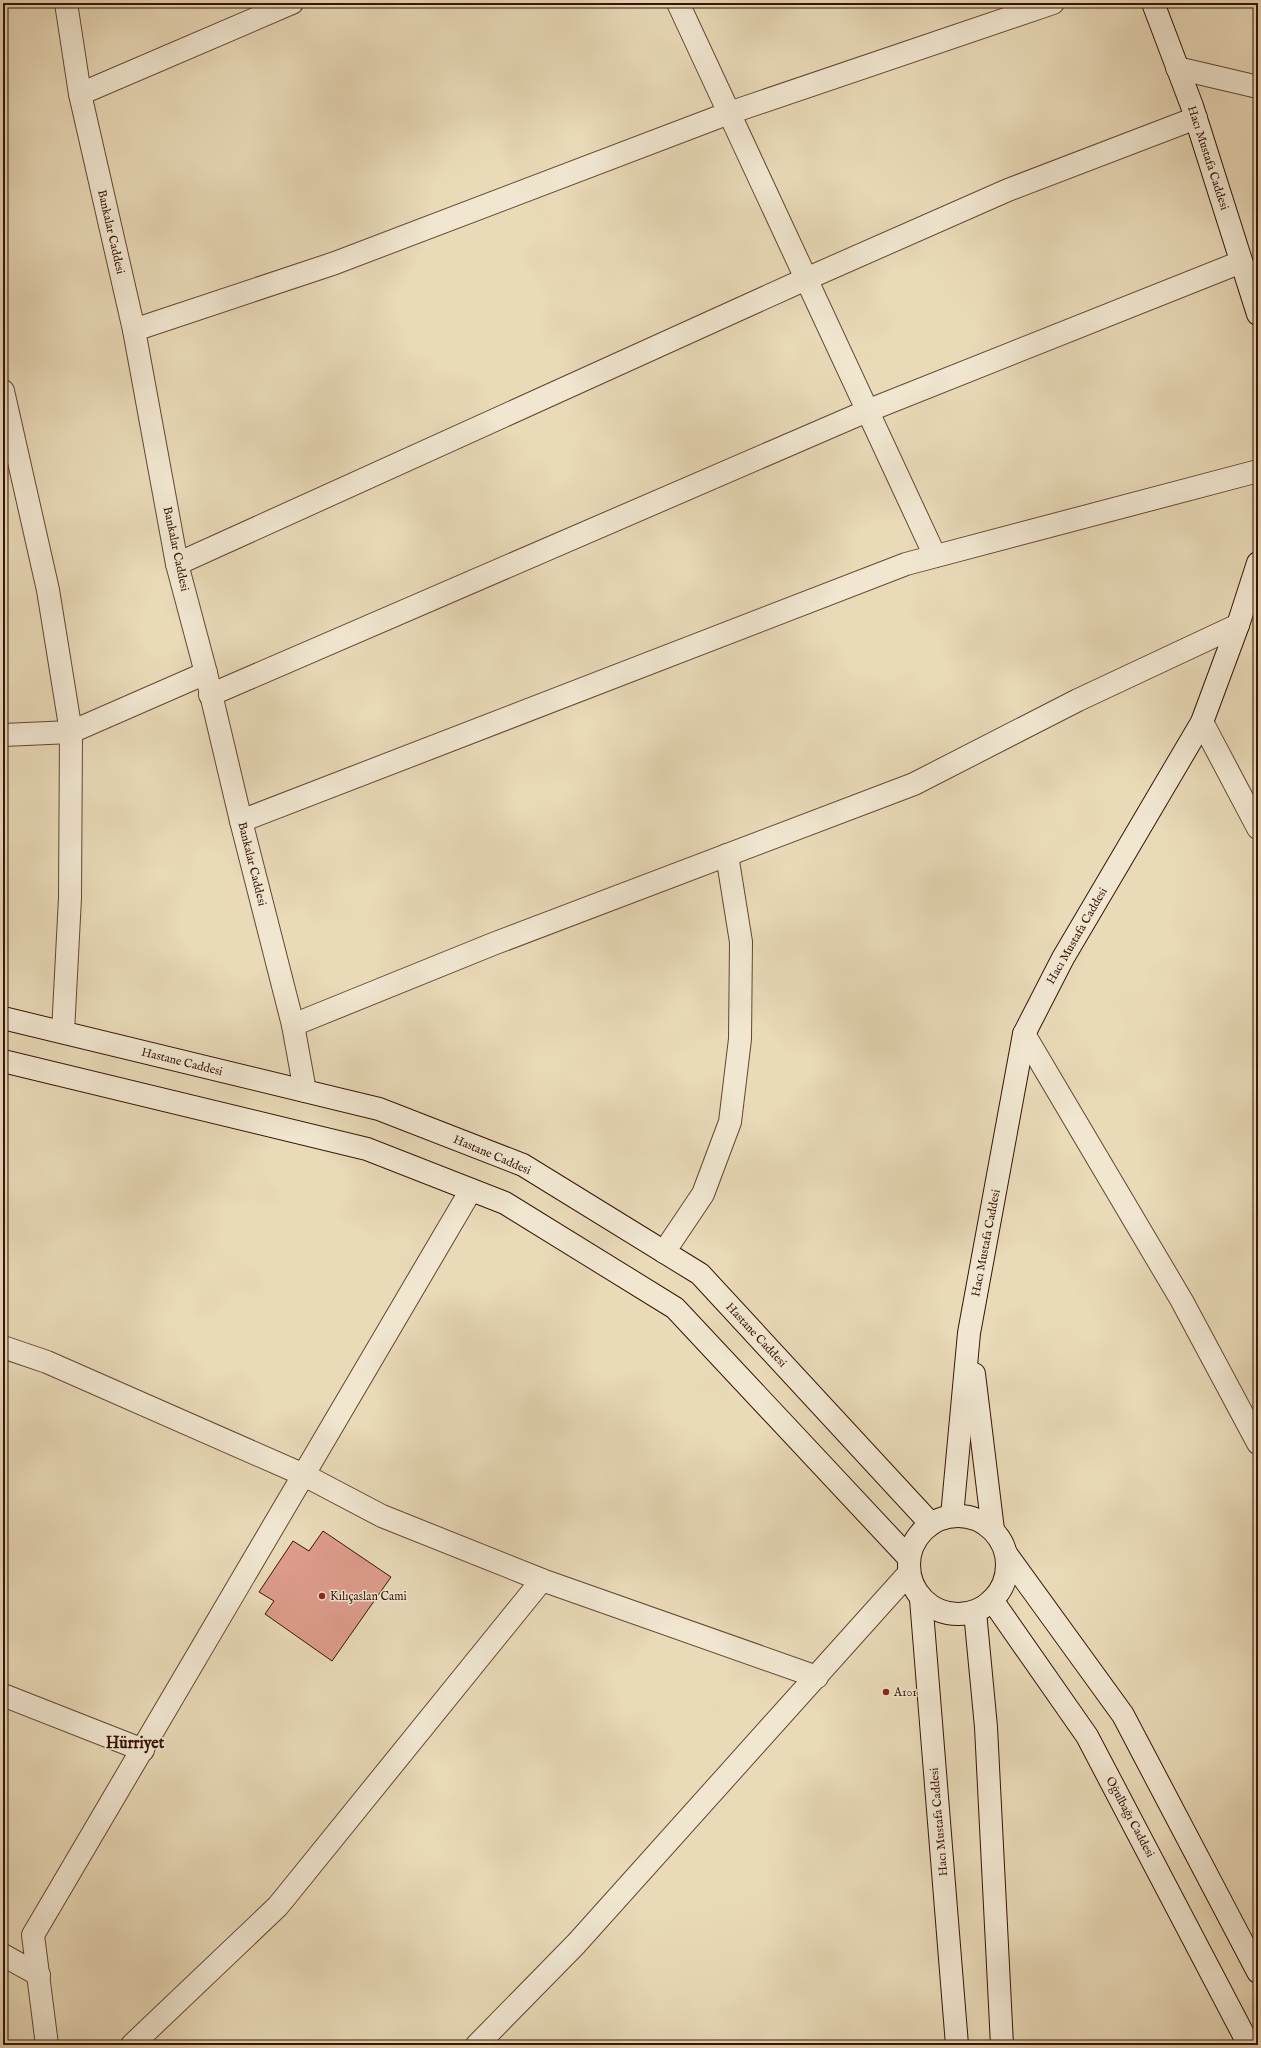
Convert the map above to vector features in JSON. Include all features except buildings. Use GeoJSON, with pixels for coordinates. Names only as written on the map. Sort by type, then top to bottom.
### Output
{"type":"FeatureCollection","features":[{"type":"Feature","properties":{"kind":"street","name":"Bankalar Caddesi"},"geometry":{"type":"LineString","coordinates":[[66,3],[80,94],[134,330],[177,564],[206,673],[241,821],[293,1025],[305,1091]]}},
{"type":"Feature","properties":{"kind":"street"},"geometry":{"type":"LineString","coordinates":[[80,94],[292,3]]}},
{"type":"Feature","properties":{"kind":"street"},"geometry":{"type":"LineString","coordinates":[[678,3],[935,556]]}},
{"type":"Feature","properties":{"kind":"street"},"geometry":{"type":"LineString","coordinates":[[134,330],[335,263],[729,113],[1053,3]]}},
{"type":"Feature","properties":{"kind":"street","name":"Hacı Mustafa Caddesi"},"geometry":{"type":"LineString","coordinates":[[1153,3],[1196,118],[1258,314]]}},
{"type":"Feature","properties":{"kind":"street"},"geometry":{"type":"LineString","coordinates":[[1177,68],[1258,87]]}},
{"type":"Feature","properties":{"kind":"street"},"geometry":{"type":"LineString","coordinates":[[177,564],[806,279],[1008,190],[1196,118]]}},
{"type":"Feature","properties":{"kind":"street"},"geometry":{"type":"LineString","coordinates":[[210,695],[867,411],[1241,262]]}},
{"type":"Feature","properties":{"kind":"street"},"geometry":{"type":"LineString","coordinates":[[3,391],[48,590],[71,732],[70,898],[63,1032]]}},
{"type":"Feature","properties":{"kind":"street"},"geometry":{"type":"LineString","coordinates":[[241,821],[906,564],[1258,471]]}},
{"type":"Feature","properties":{"kind":"street","name":"Hacı Mustafa Caddesi"},"geometry":{"type":"LineString","coordinates":[[969,1333],[1024,1034],[1063,958],[1202,722],[1238,625],[1258,564]]}},
{"type":"Feature","properties":{"kind":"street"},"geometry":{"type":"LineString","coordinates":[[293,1025],[493,944],[914,784],[1078,700],[1238,625]]}},
{"type":"Feature","properties":{"kind":"street"},"geometry":{"type":"LineString","coordinates":[[3,735],[71,732],[206,673]]}},
{"type":"Feature","properties":{"kind":"street"},"geometry":{"type":"LineString","coordinates":[[1202,722],[1258,828]]}},
{"type":"Feature","properties":{"kind":"street"},"geometry":{"type":"LineString","coordinates":[[664,1252],[703,1194],[730,1122],[740,1039],[741,942],[727,855]]}},
{"type":"Feature","properties":{"kind":"street","name":"Hastane Caddesi"},"geometry":{"type":"LineString","coordinates":[[3,1018],[379,1109],[523,1166],[700,1274],[931,1524]]}},
{"type":"Feature","properties":{"kind":"street"},"geometry":{"type":"LineString","coordinates":[[1024,1034],[1182,1301],[1258,1443]]}},
{"type":"Feature","properties":{"kind":"street"},"geometry":{"type":"LineString","coordinates":[[3,1061],[367,1149],[505,1203],[675,1308],[909,1566]]}},
{"type":"Feature","properties":{"kind":"street"},"geometry":{"type":"LineString","coordinates":[[47,2045],[33,1935],[472,1190]]}},
{"type":"Feature","properties":{"kind":"street"},"geometry":{"type":"LineString","coordinates":[[952,1516],[969,1333]]}},
{"type":"Feature","properties":{"kind":"street"},"geometry":{"type":"LineString","coordinates":[[969,1333],[993,1530]]}},
{"type":"Feature","properties":{"kind":"street"},"geometry":{"type":"LineString","coordinates":[[3,1347],[47,1362],[304,1475],[382,1516],[542,1580],[817,1677]]}},
{"type":"Feature","properties":{"kind":"street"},"geometry":{"type":"LineString","coordinates":[[1007,1556],[1006,1577],[1002,1587],[984,1606],[961,1615],[946,1614],[933,1608],[921,1599],[913,1587],[909,1566],[912,1544],[920,1533],[931,1524],[952,1516],[981,1521],[993,1530],[1002,1542],[1007,1556],[1123,1715],[1258,1972]]}},
{"type":"Feature","properties":{"kind":"street"},"geometry":{"type":"LineString","coordinates":[[477,2045],[576,1944],[817,1677],[909,1566]]}},
{"type":"Feature","properties":{"kind":"street"},"geometry":{"type":"LineString","coordinates":[[132,2045],[278,1906],[542,1580]]}},
{"type":"Feature","properties":{"kind":"street","name":"Hacı Mustafa Caddesi"},"geometry":{"type":"LineString","coordinates":[[921,1599],[957,2045]]}},
{"type":"Feature","properties":{"kind":"street"},"geometry":{"type":"LineString","coordinates":[[984,1606],[986,1727],[1002,2045]]}},
{"type":"Feature","properties":{"kind":"street","name":"Oğulbağı Caddesi"},"geometry":{"type":"LineString","coordinates":[[984,1606],[1087,1736],[1249,2045]]}},
{"type":"Feature","properties":{"kind":"street"},"geometry":{"type":"LineString","coordinates":[[3,1695],[143,1750]]}},
{"type":"Feature","properties":{"kind":"street"},"geometry":{"type":"LineString","coordinates":[[3,1955],[39,1975]]}},
{"type":"Feature","properties":{"kind":"place","name":"Kılıçaslan Cami"},"geometry":{"type":"Point","coordinates":[322,1596]}},
{"type":"Feature","properties":{"kind":"place","name":"A101"},"geometry":{"type":"Point","coordinates":[886,1692]}},
{"type":"Feature","properties":{"kind":"district","name":"Hürriyet"},"geometry":{"type":"Point","coordinates":[135,1744]}}]}
